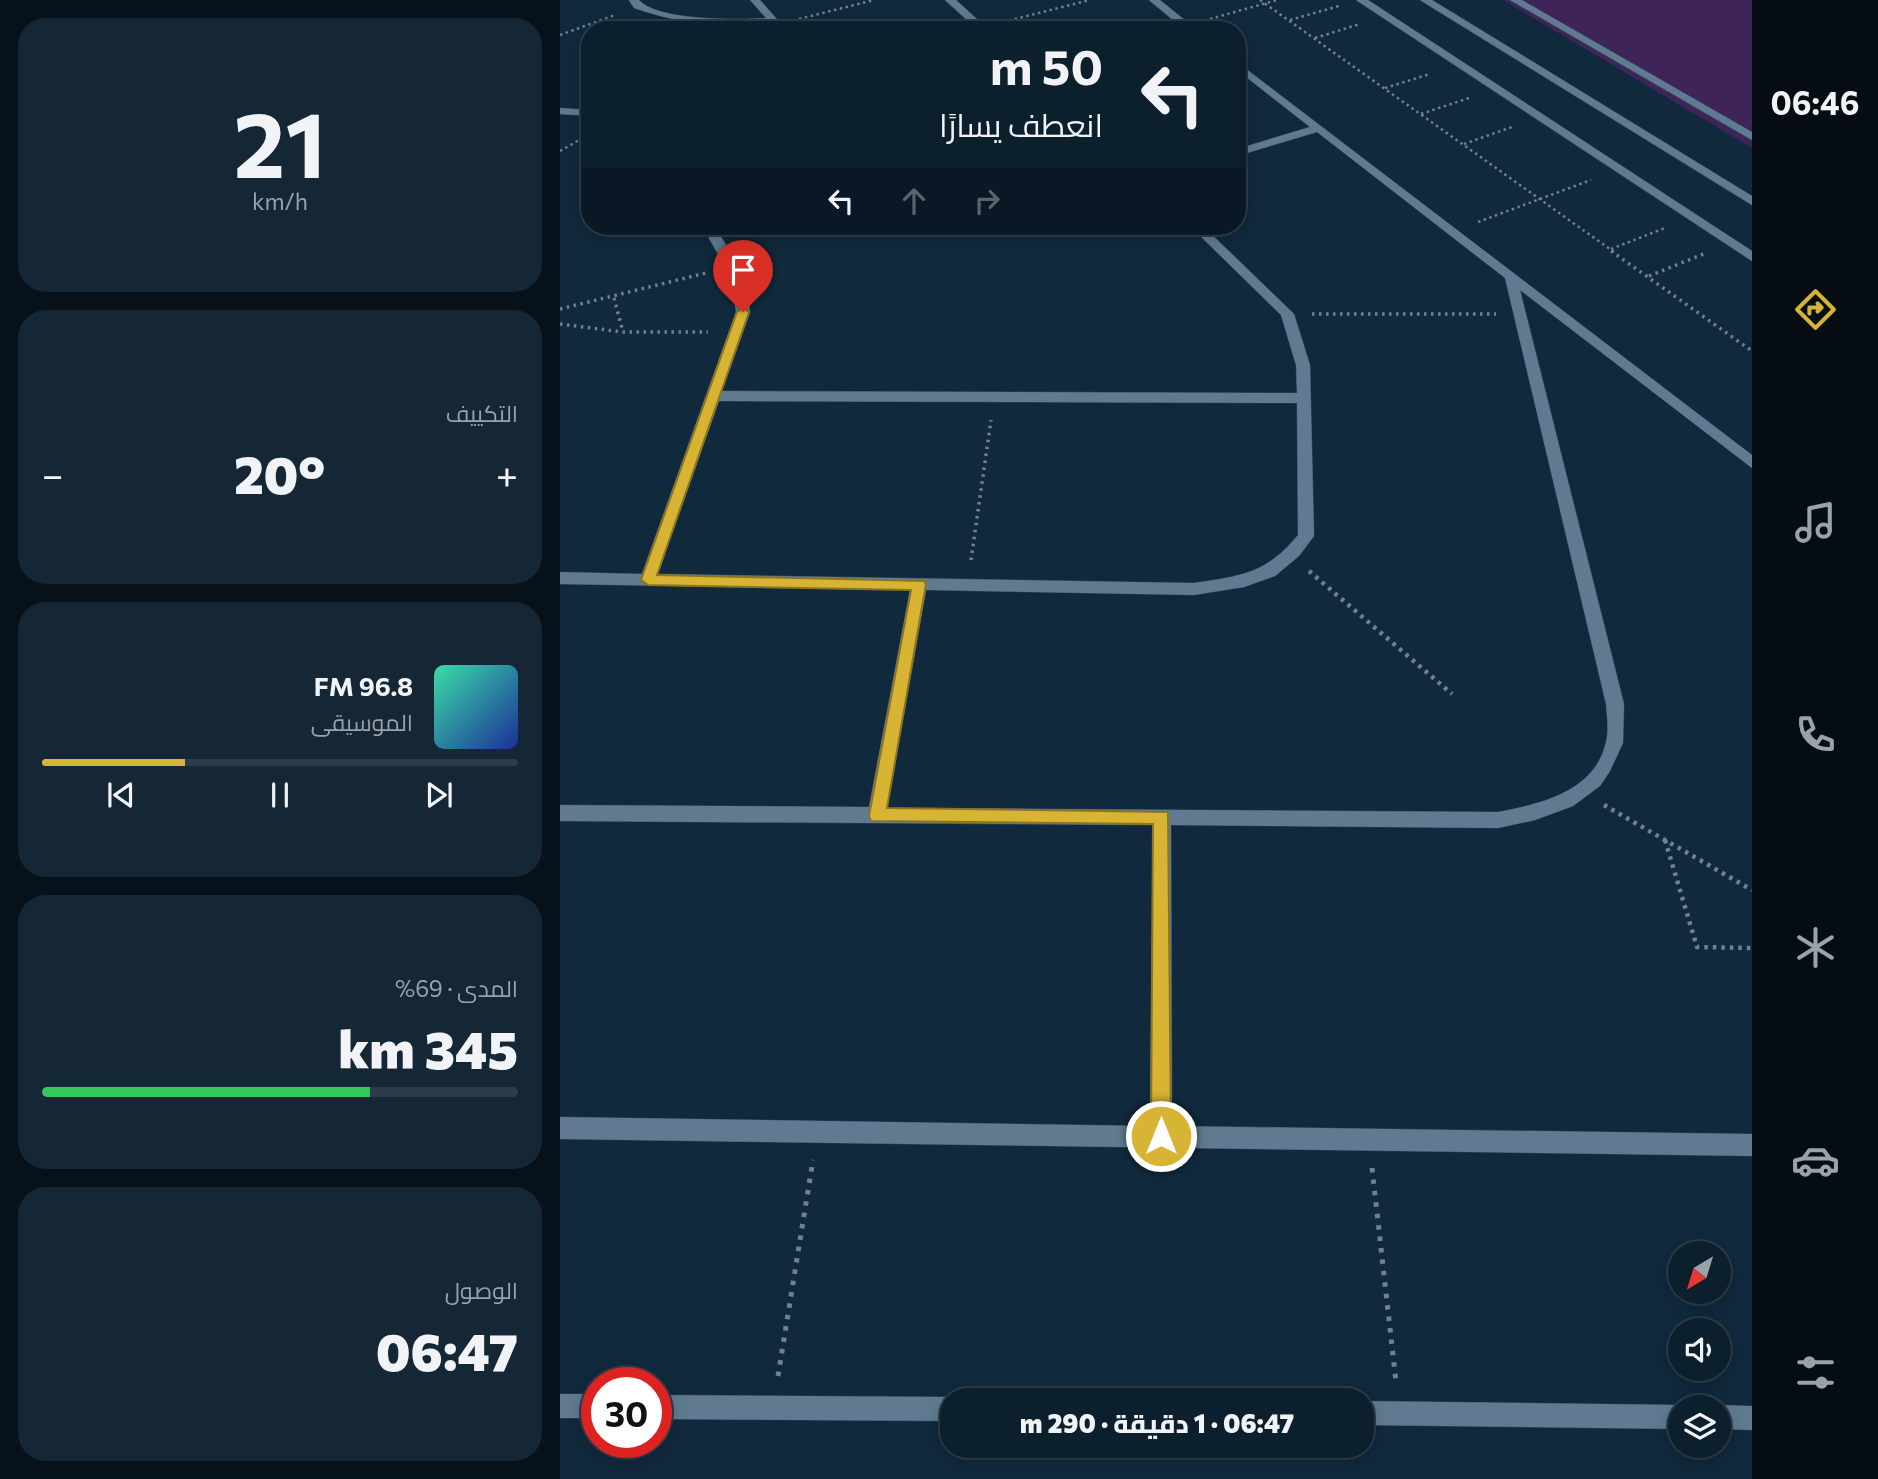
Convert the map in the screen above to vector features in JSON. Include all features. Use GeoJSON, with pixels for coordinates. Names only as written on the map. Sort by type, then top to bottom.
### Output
{"type":"FeatureCollection","features":[{"type":"Feature","properties":{"kind":"street"},"geometry":{"type":"LineString","coordinates":[[755,0],[773,21]]}},
{"type":"Feature","properties":{"kind":"street"},"geometry":{"type":"LineString","coordinates":[[950,0],[974,21]]}},
{"type":"Feature","properties":{"kind":"street"},"geometry":{"type":"LineString","coordinates":[[1154,0],[1180,21]]}},
{"type":"Feature","properties":{"kind":"street"},"geometry":{"type":"LineString","coordinates":[[1361,0],[1752,257]]}},
{"type":"Feature","properties":{"kind":"street"},"geometry":{"type":"LineString","coordinates":[[1425,0],[1752,201]]}},
{"type":"Feature","properties":{"kind":"street"},"geometry":{"type":"LineString","coordinates":[[1514,0],[1752,137]]}},
{"type":"Feature","properties":{"kind":"street"},"geometry":{"type":"LineString","coordinates":[[636,3],[682,21]]}},
{"type":"Feature","properties":{"kind":"street"},"geometry":{"type":"LineString","coordinates":[[1246,72],[1752,463]]}},
{"type":"Feature","properties":{"kind":"street"},"geometry":{"type":"LineString","coordinates":[[560,111],[581,112]]}},
{"type":"Feature","properties":{"kind":"street"},"geometry":{"type":"LineString","coordinates":[[1246,150],[1318,128]]}},
{"type":"Feature","properties":{"kind":"street"},"geometry":{"type":"LineString","coordinates":[[648,580],[743,312],[743,290],[734,266],[714,235]]}},
{"type":"Feature","properties":{"kind":"street"},"geometry":{"type":"LineString","coordinates":[[560,578],[1194,589],[1255,580],[1277,570],[1306,537],[1303,365],[1287,314],[1205,235]]}},
{"type":"Feature","properties":{"kind":"street"},"geometry":{"type":"LineString","coordinates":[[560,813],[1498,820],[1552,810],[1593,784],[1615,747],[1615,704],[1511,279]]}},
{"type":"Feature","properties":{"kind":"street"},"geometry":{"type":"LineString","coordinates":[[713,396],[1304,398]]}},
{"type":"Feature","properties":{"kind":"street"},"geometry":{"type":"LineString","coordinates":[[877,816],[919,584]]}},
{"type":"Feature","properties":{"kind":"street"},"geometry":{"type":"LineString","coordinates":[[1161,1136],[1162,817]]}},
{"type":"Feature","properties":{"kind":"street"},"geometry":{"type":"LineString","coordinates":[[560,1128],[1752,1145]]}},
{"type":"Feature","properties":{"kind":"street"},"geometry":{"type":"LineString","coordinates":[[560,1406],[581,1406]]}},
{"type":"Feature","properties":{"kind":"street"},"geometry":{"type":"LineString","coordinates":[[672,1407],[940,1409]]}},
{"type":"Feature","properties":{"kind":"street"},"geometry":{"type":"LineString","coordinates":[[1374,1413],[1668,1417]]}},
{"type":"Feature","properties":{"kind":"street"},"geometry":{"type":"LineString","coordinates":[[1731,1417],[1752,1418]]}},
{"type":"Feature","properties":{"kind":"path"},"geometry":{"type":"LineString","coordinates":[[793,21],[874,0]]}},
{"type":"Feature","properties":{"kind":"path"},"geometry":{"type":"LineString","coordinates":[[1013,21],[1090,0]]}},
{"type":"Feature","properties":{"kind":"path"},"geometry":{"type":"LineString","coordinates":[[1260,0],[1752,351]]}},
{"type":"Feature","properties":{"kind":"path"},"geometry":{"type":"LineString","coordinates":[[1210,21],[1277,0]]}},
{"type":"Feature","properties":{"kind":"path"},"geometry":{"type":"LineString","coordinates":[[1289,21],[1361,0]]}},
{"type":"Feature","properties":{"kind":"path"},"geometry":{"type":"LineString","coordinates":[[593,21],[636,3]]}},
{"type":"Feature","properties":{"kind":"path"},"geometry":{"type":"LineString","coordinates":[[1314,38],[1386,16]]}},
{"type":"Feature","properties":{"kind":"path"},"geometry":{"type":"LineString","coordinates":[[560,35],[581,26]]}},
{"type":"Feature","properties":{"kind":"path"},"geometry":{"type":"LineString","coordinates":[[560,41],[565,33]]}},
{"type":"Feature","properties":{"kind":"path"},"geometry":{"type":"LineString","coordinates":[[1384,88],[1459,64]]}},
{"type":"Feature","properties":{"kind":"path"},"geometry":{"type":"LineString","coordinates":[[1420,114],[1496,89]]}},
{"type":"Feature","properties":{"kind":"path"},"geometry":{"type":"LineString","coordinates":[[1463,145],[1540,118]]}},
{"type":"Feature","properties":{"kind":"path"},"geometry":{"type":"LineString","coordinates":[[560,152],[581,139]]}},
{"type":"Feature","properties":{"kind":"path"},"geometry":{"type":"LineString","coordinates":[[1451,232],[1619,169]]}},
{"type":"Feature","properties":{"kind":"path"},"geometry":{"type":"LineString","coordinates":[[1610,250],[1692,217]]}},
{"type":"Feature","properties":{"kind":"path"},"geometry":{"type":"LineString","coordinates":[[1648,277],[1731,243]]}},
{"type":"Feature","properties":{"kind":"path"},"geometry":{"type":"LineString","coordinates":[[560,309],[614,298],[734,266]]}},
{"type":"Feature","properties":{"kind":"path"},"geometry":{"type":"LineString","coordinates":[[614,298],[623,332]]}},
{"type":"Feature","properties":{"kind":"path"},"geometry":{"type":"LineString","coordinates":[[1287,314],[1520,314]]}},
{"type":"Feature","properties":{"kind":"path"},"geometry":{"type":"LineString","coordinates":[[560,324],[623,332],[737,332]]}},
{"type":"Feature","properties":{"kind":"path"},"geometry":{"type":"LineString","coordinates":[[968,585],[994,397]]}},
{"type":"Feature","properties":{"kind":"path"},"geometry":{"type":"LineString","coordinates":[[1291,556],[1452,694]]}},
{"type":"Feature","properties":{"kind":"path"},"geometry":{"type":"LineString","coordinates":[[1581,791],[1752,890]]}},
{"type":"Feature","properties":{"kind":"path"},"geometry":{"type":"LineString","coordinates":[[1664,839],[1698,947],[1752,948]]}},
{"type":"Feature","properties":{"kind":"path"},"geometry":{"type":"LineString","coordinates":[[773,1408],[818,1132]]}},
{"type":"Feature","properties":{"kind":"path"},"geometry":{"type":"LineString","coordinates":[[1368,1139],[1400,1414]]}},
{"type":"Feature","properties":{"kind":"shaded area"},"geometry":{"type":"Polygon","coordinates":[[[1503,0],[1752,0],[1752,148],[1503,0]]]}},
{"type":"Feature","properties":{"kind":"route"},"geometry":{"type":"LineString","coordinates":[[743,312],[648,580],[919,584],[877,816],[1162,817],[1161,1136]]}}]}
